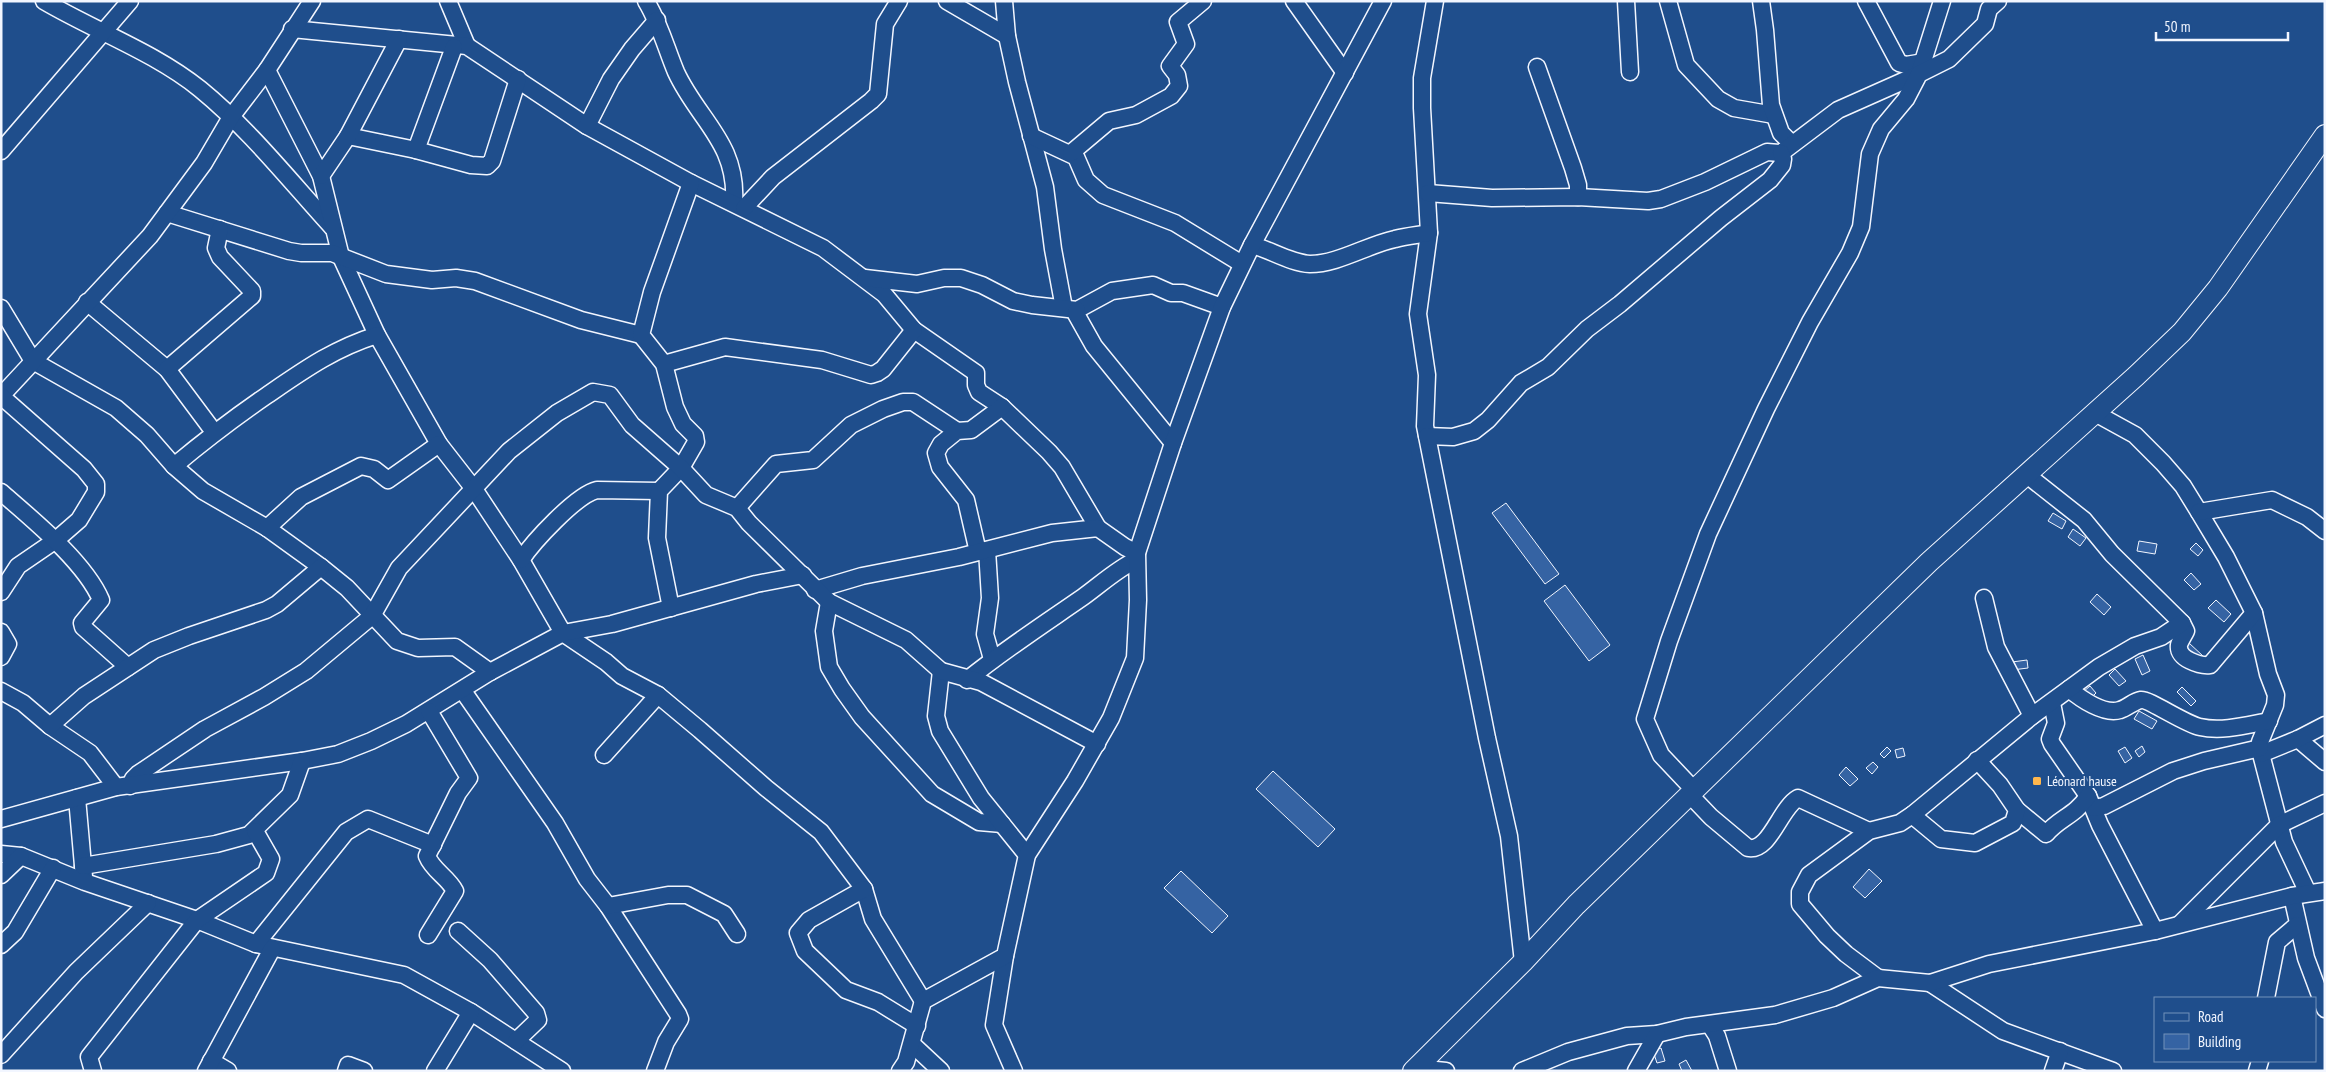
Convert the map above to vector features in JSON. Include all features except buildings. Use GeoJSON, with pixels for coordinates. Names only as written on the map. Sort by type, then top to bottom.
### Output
{"type":"FeatureCollection","features":[{"type":"Feature","properties":{"kind":"street"},"geometry":{"type":"LineString","coordinates":[[44,1],[159,62],[199,88],[231,117],[334,230]]}},
{"type":"Feature","properties":{"kind":"street"},"geometry":{"type":"LineString","coordinates":[[1,151],[130,1]]}},
{"type":"Feature","properties":{"kind":"street"},"geometry":{"type":"LineString","coordinates":[[1,592],[18,566],[56,540],[79,520],[96,492],[96,484],[84,469],[1,396],[150,236],[204,163],[231,117],[267,70],[312,1]]}},
{"type":"Feature","properties":{"kind":"street"},"geometry":{"type":"LineString","coordinates":[[416,150],[460,46],[448,1]]}},
{"type":"Feature","properties":{"kind":"street"},"geometry":{"type":"LineString","coordinates":[[646,1],[658,20],[677,73],[724,148],[739,205]]}},
{"type":"Feature","properties":{"kind":"street"},"geometry":{"type":"LineString","coordinates":[[739,205],[878,94],[885,24],[899,1]]}},
{"type":"Feature","properties":{"kind":"street"},"geometry":{"type":"LineString","coordinates":[[946,1],[1007,36]]}},
{"type":"Feature","properties":{"kind":"street"},"geometry":{"type":"LineString","coordinates":[[1004,1],[1007,36],[1045,187],[1053,249],[1071,309],[1076,314],[1094,346],[1173,443]]}},
{"type":"Feature","properties":{"kind":"street"},"geometry":{"type":"LineString","coordinates":[[1071,153],[1110,121],[1136,114],[1171,96],[1179,86],[1177,75],[1170,66],[1186,44],[1178,22],[1203,1]]}},
{"type":"Feature","properties":{"kind":"street"},"geometry":{"type":"LineString","coordinates":[[1294,1],[1345,73]]}},
{"type":"Feature","properties":{"kind":"street"},"geometry":{"type":"LineString","coordinates":[[1014,1071],[994,1025],[1005,956],[1027,855],[1076,781],[1124,689],[1135,658],[1138,600],[1137,556],[1173,443],[1222,307],[1242,264],[1383,1]]}},
{"type":"Feature","properties":{"kind":"street"},"geometry":{"type":"LineString","coordinates":[[1435,1],[1422,78],[1429,233],[1418,314],[1427,375],[1425,426],[1487,738],[1510,836],[1523,962]]}},
{"type":"Feature","properties":{"kind":"street"},"geometry":{"type":"LineString","coordinates":[[1626,1],[1630,72]]}},
{"type":"Feature","properties":{"kind":"street"},"geometry":{"type":"LineString","coordinates":[[1668,1],[1686,65],[1713,94],[1734,108],[1774,115]]}},
{"type":"Feature","properties":{"kind":"street"},"geometry":{"type":"LineString","coordinates":[[1427,436],[1453,437],[1474,432],[1488,420],[1521,383],[1548,368],[1587,329],[1770,180],[1782,165],[1786,148],[1770,105],[1761,1]]}},
{"type":"Feature","properties":{"kind":"street"},"geometry":{"type":"LineString","coordinates":[[1866,1],[1899,63],[1921,68]]}},
{"type":"Feature","properties":{"kind":"street"},"geometry":{"type":"LineString","coordinates":[[1870,831],[1798,798],[1779,819],[1766,841],[1759,848],[1748,848],[1711,817],[1660,755],[1645,719],[1648,704],[1708,534],[1766,409],[1810,322],[1850,253],[1860,227],[1870,154],[1875,140],[1881,128],[1906,99],[1921,68],[1942,1]]}},
{"type":"Feature","properties":{"kind":"street"},"geometry":{"type":"LineString","coordinates":[[1428,193],[1492,198],[1578,198],[1648,201],[1661,199],[1705,182],[1767,152],[1786,148],[1838,110],[1921,68],[1948,59],[1985,24],[1989,9],[1998,1]]}},
{"type":"Feature","properties":{"kind":"street"},"geometry":{"type":"LineString","coordinates":[[587,126],[610,79],[632,49],[658,20]]}},
{"type":"Feature","properties":{"kind":"street"},"geometry":{"type":"LineString","coordinates":[[292,29],[460,46],[518,79],[587,126],[691,183],[823,248],[884,294],[914,330],[976,373],[976,385],[979,392],[1002,406],[1024,426],[1062,467],[1098,528],[1137,556]]}},
{"type":"Feature","properties":{"kind":"street"},"geometry":{"type":"LineString","coordinates":[[321,176],[348,136],[399,39]]}},
{"type":"Feature","properties":{"kind":"street"},"geometry":{"type":"LineString","coordinates":[[1537,67],[1573,168],[1578,198]]}},
{"type":"Feature","properties":{"kind":"street"},"geometry":{"type":"LineString","coordinates":[[267,70],[321,176],[341,257],[377,335],[439,444],[474,489],[521,560],[563,633],[606,662],[622,676],[658,695],[766,788],[821,832],[864,889],[873,919],[923,1001],[912,1044],[906,1062],[900,1071]]}},
{"type":"Feature","properties":{"kind":"street"},"geometry":{"type":"LineString","coordinates":[[348,136],[416,150],[471,165],[487,166],[492,160],[518,79]]}},
{"type":"Feature","properties":{"kind":"street"},"geometry":{"type":"LineString","coordinates":[[1415,1069],[1523,962],[1576,905],[1929,562],[2026,476],[2182,332],[2218,288],[2325,135]]}},
{"type":"Feature","properties":{"kind":"street"},"geometry":{"type":"LineString","coordinates":[[1031,136],[1071,153],[1076,157],[1086,180],[1103,195],[1174,223],[1242,264]]}},
{"type":"Feature","properties":{"kind":"street"},"geometry":{"type":"LineString","coordinates":[[641,335],[652,292],[691,183]]}},
{"type":"Feature","properties":{"kind":"street"},"geometry":{"type":"LineString","coordinates":[[167,213],[289,251],[332,253],[386,274],[432,280],[456,278],[476,281],[581,320],[641,335],[664,364],[675,407],[683,424],[696,436],[696,442],[681,468],[659,491],[657,538],[671,608]]}},
{"type":"Feature","properties":{"kind":"street"},"geometry":{"type":"LineString","coordinates":[[167,369],[252,296],[252,290],[220,256],[216,248],[220,229]]}},
{"type":"Feature","properties":{"kind":"street"},"geometry":{"type":"LineString","coordinates":[[1252,245],[1272,250],[1287,259],[1310,264],[1328,261],[1396,238],[1429,233]]}},
{"type":"Feature","properties":{"kind":"street"},"geometry":{"type":"LineString","coordinates":[[861,278],[917,284],[944,278],[962,278],[982,285],[1013,301],[1032,306],[1071,309],[1112,291],[1153,285],[1171,293],[1190,295],[1222,307]]}},
{"type":"Feature","properties":{"kind":"street"},"geometry":{"type":"LineString","coordinates":[[87,302],[167,369],[214,432]]}},
{"type":"Feature","properties":{"kind":"street"},"geometry":{"type":"LineString","coordinates":[[1,308],[33,361],[116,408],[146,435],[174,466],[203,491],[267,528],[321,567],[347,588],[398,641],[418,648],[455,647],[490,672]]}},
{"type":"Feature","properties":{"kind":"street"},"geometry":{"type":"LineString","coordinates":[[664,364],[725,347],[822,360],[871,375],[883,369],[914,330]]}},
{"type":"Feature","properties":{"kind":"street"},"geometry":{"type":"LineString","coordinates":[[174,466],[214,432],[327,355],[348,344],[377,335]]}},
{"type":"Feature","properties":{"kind":"street"},"geometry":{"type":"LineString","coordinates":[[123,786],[205,729],[264,697],[306,671],[372,616],[399,568],[509,451],[557,413],[593,392],[610,395],[632,425],[681,468],[706,496],[738,508],[749,523],[829,602],[906,640],[941,671],[967,680],[981,682],[1096,744]]}},
{"type":"Feature","properties":{"kind":"street"},"geometry":{"type":"LineString","coordinates":[[738,508],[776,464],[813,460],[852,425],[883,409],[903,402],[912,402],[957,431]]}},
{"type":"Feature","properties":{"kind":"street"},"geometry":{"type":"LineString","coordinates":[[992,659],[985,634],[990,591],[983,551],[966,500],[944,474],[936,454],[941,444],[957,431],[971,430],[1002,406]]}},
{"type":"Feature","properties":{"kind":"street"},"geometry":{"type":"LineString","coordinates":[[2095,413],[2135,435],[2148,446],[2183,486],[2226,557],[2254,613],[2268,674],[2276,695],[2275,705],[2260,742],[2260,751],[2284,842],[2308,893]]}},
{"type":"Feature","properties":{"kind":"street"},"geometry":{"type":"LineString","coordinates":[[267,528],[301,497],[335,478],[361,466],[374,469],[388,480],[439,444]]}},
{"type":"Feature","properties":{"kind":"street"},"geometry":{"type":"LineString","coordinates":[[2026,476],[2084,520],[2112,554],[2182,624],[2186,630],[2179,646],[2182,653],[2194,663],[2210,665],[2254,613]]}},
{"type":"Feature","properties":{"kind":"street"},"geometry":{"type":"LineString","coordinates":[[521,560],[550,528],[588,492],[597,490],[659,491]]}},
{"type":"Feature","properties":{"kind":"street"},"geometry":{"type":"LineString","coordinates":[[1,492],[56,540],[96,588],[100,600],[84,618],[83,626],[128,668]]}},
{"type":"Feature","properties":{"kind":"street"},"geometry":{"type":"LineString","coordinates":[[2199,512],[2272,500],[2307,518],[2325,531]]}},
{"type":"Feature","properties":{"kind":"street"},"geometry":{"type":"LineString","coordinates":[[815,590],[862,576],[983,551],[1052,533],[1098,528]]}},
{"type":"Feature","properties":{"kind":"street"},"geometry":{"type":"LineString","coordinates":[[967,680],[992,659],[1096,588],[1137,556]]}},
{"type":"Feature","properties":{"kind":"street"},"geometry":{"type":"LineString","coordinates":[[50,726],[84,696],[154,650],[266,610],[277,604],[321,567]]}},
{"type":"Feature","properties":{"kind":"street"},"geometry":{"type":"LineString","coordinates":[[1,819],[123,786],[302,761],[338,754],[371,741],[429,711],[490,672],[563,633],[612,624],[756,584],[803,575]]}},
{"type":"Feature","properties":{"kind":"street"},"geometry":{"type":"LineString","coordinates":[[1984,598],[1996,648],[2032,716]]}},
{"type":"Feature","properties":{"kind":"street"},"geometry":{"type":"LineString","coordinates":[[829,602],[824,631],[829,667],[862,717],[932,794],[979,822],[1002,824]]}},
{"type":"Feature","properties":{"kind":"street"},"geometry":{"type":"LineString","coordinates":[[1878,978],[1846,954],[1827,936],[1800,904],[1800,892],[1809,875],[1870,831],[1900,823],[1912,815],[2032,716],[2099,667],[2135,646],[2161,637],[2182,624]]}},
{"type":"Feature","properties":{"kind":"street"},"geometry":{"type":"LineString","coordinates":[[1,632],[8,644],[1,657]]}},
{"type":"Feature","properties":{"kind":"street"},"geometry":{"type":"LineString","coordinates":[[941,671],[936,716],[940,731],[981,798],[1027,855]]}},
{"type":"Feature","properties":{"kind":"street"},"geometry":{"type":"LineString","coordinates":[[2069,689],[2084,701],[2096,707],[2119,711],[2141,700],[2148,702],[2181,721],[2201,728],[2229,728],[2268,721]]}},
{"type":"Feature","properties":{"kind":"street"},"geometry":{"type":"LineString","coordinates":[[1,691],[28,706],[50,726],[90,753],[123,786]]}},
{"type":"Feature","properties":{"kind":"street"},"geometry":{"type":"LineString","coordinates":[[462,691],[555,823],[590,885],[608,906],[678,1014],[680,1020],[666,1042],[655,1071]]}},
{"type":"Feature","properties":{"kind":"street"},"geometry":{"type":"LineString","coordinates":[[604,756],[658,695]]}},
{"type":"Feature","properties":{"kind":"street"},"geometry":{"type":"LineString","coordinates":[[2052,703],[2056,723],[2050,739],[2052,744],[2091,802],[2100,825],[2154,931]]}},
{"type":"Feature","properties":{"kind":"street"},"geometry":{"type":"LineString","coordinates":[[428,935],[455,891],[451,883],[430,864],[427,856],[458,793],[469,778],[429,711]]}},
{"type":"Feature","properties":{"kind":"street"},"geometry":{"type":"LineString","coordinates":[[1977,760],[2000,785],[2017,810],[2046,834],[2057,824],[2091,802],[2104,806],[2173,771],[2204,761],[2260,751],[2298,739],[2325,725]]}},
{"type":"Feature","properties":{"kind":"street"},"geometry":{"type":"LineString","coordinates":[[2298,739],[2325,762]]}},
{"type":"Feature","properties":{"kind":"street"},"geometry":{"type":"LineString","coordinates":[[84,874],[216,844],[255,832],[290,795],[302,761]]}},
{"type":"Feature","properties":{"kind":"street"},"geometry":{"type":"LineString","coordinates":[[77,798],[84,874]]}},
{"type":"Feature","properties":{"kind":"street"},"geometry":{"type":"LineString","coordinates":[[2178,925],[2279,825],[2325,803]]}},
{"type":"Feature","properties":{"kind":"street"},"geometry":{"type":"LineString","coordinates":[[1912,815],[1941,839],[1975,843],[2013,823],[2017,810]]}},
{"type":"Feature","properties":{"kind":"street"},"geometry":{"type":"LineString","coordinates":[[256,944],[346,832],[368,819],[433,845]]}},
{"type":"Feature","properties":{"kind":"street"},"geometry":{"type":"LineString","coordinates":[[93,1071],[90,1057],[197,920],[266,872],[271,860],[255,832]]}},
{"type":"Feature","properties":{"kind":"street"},"geometry":{"type":"LineString","coordinates":[[1,854],[21,856],[53,868],[84,874],[148,904],[197,920],[272,949],[404,975],[471,1012],[562,1071]]}},
{"type":"Feature","properties":{"kind":"street"},"geometry":{"type":"LineString","coordinates":[[1,875],[21,856]]}},
{"type":"Feature","properties":{"kind":"street"},"geometry":{"type":"LineString","coordinates":[[1,945],[15,932],[53,868]]}},
{"type":"Feature","properties":{"kind":"street"},"geometry":{"type":"LineString","coordinates":[[864,889],[810,920],[798,933],[806,951],[846,990],[878,1002],[917,1026]]}},
{"type":"Feature","properties":{"kind":"street"},"geometry":{"type":"LineString","coordinates":[[1530,1070],[1568,1052],[1627,1036],[1657,1034],[1686,1027],[1775,1015],[1833,998],[1878,978],[1930,983],[1989,964],[2154,931],[2292,896],[2325,892]]}},
{"type":"Feature","properties":{"kind":"street"},"geometry":{"type":"LineString","coordinates":[[608,906],[668,896],[687,895],[724,914],[737,934]]}},
{"type":"Feature","properties":{"kind":"street"},"geometry":{"type":"LineString","coordinates":[[2292,896],[2297,926],[2319,975],[2325,1009]]}},
{"type":"Feature","properties":{"kind":"street"},"geometry":{"type":"LineString","coordinates":[[1,1055],[76,972],[148,904]]}},
{"type":"Feature","properties":{"kind":"street"},"geometry":{"type":"LineString","coordinates":[[2266,997],[2278,942],[2297,926]]}},
{"type":"Feature","properties":{"kind":"street"},"geometry":{"type":"LineString","coordinates":[[458,931],[490,960],[536,1014],[538,1020],[516,1041]]}},
{"type":"Feature","properties":{"kind":"street"},"geometry":{"type":"LineString","coordinates":[[228,1071],[208,1066],[272,949]]}},
{"type":"Feature","properties":{"kind":"street"},"geometry":{"type":"LineString","coordinates":[[923,1001],[1005,956]]}},
{"type":"Feature","properties":{"kind":"street"},"geometry":{"type":"LineString","coordinates":[[1930,983],[2003,1031],[2113,1071]]}},
{"type":"Feature","properties":{"kind":"street"},"geometry":{"type":"LineString","coordinates":[[435,1071],[471,1012]]}},
{"type":"Feature","properties":{"kind":"street"},"geometry":{"type":"LineString","coordinates":[[1710,1025],[1717,1036],[1728,1071]]}},
{"type":"Feature","properties":{"kind":"street"},"geometry":{"type":"LineString","coordinates":[[1636,1071],[1657,1034]]}},
{"type":"Feature","properties":{"kind":"street"},"geometry":{"type":"LineString","coordinates":[[912,1044],[941,1071]]}},
{"type":"Feature","properties":{"kind":"street"},"geometry":{"type":"LineString","coordinates":[[2054,1071],[2060,1051]]}},
{"type":"Feature","properties":{"kind":"street"},"geometry":{"type":"LineString","coordinates":[[346,1071],[348,1066],[364,1071]]}},
{"type":"Feature","properties":{"kind":"street"},"geometry":{"type":"LineString","coordinates":[[1415,1069],[1446,1071]]}},
{"type":"Feature","properties":{"kind":"place","name":"Léonard hause"},"geometry":{"type":"Point","coordinates":[2037,781]}}]}
